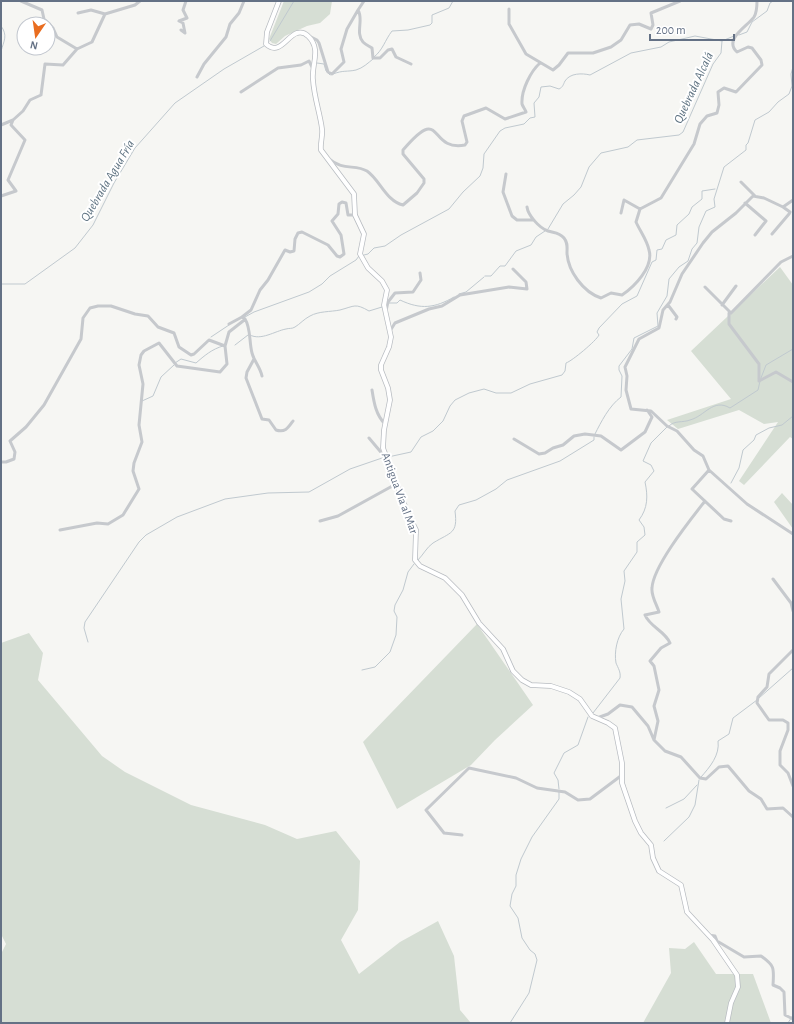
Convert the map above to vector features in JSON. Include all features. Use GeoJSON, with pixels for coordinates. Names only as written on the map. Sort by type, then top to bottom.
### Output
{"type":"FeatureCollection","features":[{"type":"Feature","properties":{"kind":"main road"},"geometry":{"type":"LineString","coordinates":[[279,1],[267,32],[266,44],[276,48],[296,34],[302,33],[308,36],[316,50],[312,79],[322,128],[321,152]]}},
{"type":"Feature","properties":{"kind":"main road","name":"Antigua Vía al Mar"},"geometry":{"type":"LineString","coordinates":[[321,152],[354,194],[355,215],[364,234],[360,254],[368,268],[385,285],[387,290],[384,305],[390,331],[389,347],[381,365],[381,370],[390,395],[382,442],[396,484],[416,530],[415,556],[417,564],[440,575],[462,595],[479,623],[503,649],[516,675],[531,686],[557,687],[572,693],[580,700],[595,719],[608,723],[615,728],[622,763],[622,784],[639,829],[651,845],[655,865],[662,874],[681,885],[687,912],[708,935],[738,979],[727,1023]]}},
{"type":"Feature","properties":{"kind":"street"},"geometry":{"type":"LineString","coordinates":[[21,1],[42,10],[44,19],[53,28],[57,37],[77,49]]}},
{"type":"Feature","properties":{"kind":"street"},"geometry":{"type":"LineString","coordinates":[[78,13],[92,10],[105,14],[135,5],[140,1]]}},
{"type":"Feature","properties":{"kind":"street"},"geometry":{"type":"LineString","coordinates":[[181,30],[185,33],[183,23],[179,21],[187,18],[183,8],[186,1]]}},
{"type":"Feature","properties":{"kind":"street"},"geometry":{"type":"LineString","coordinates":[[197,77],[204,64],[226,37],[230,24],[239,12],[244,1]]}},
{"type":"Feature","properties":{"kind":"street"},"geometry":{"type":"LineString","coordinates":[[308,36],[317,40],[328,72],[332,74],[344,62],[341,49],[347,29],[356,11],[364,1]]}},
{"type":"Feature","properties":{"kind":"street"},"geometry":{"type":"LineString","coordinates":[[509,9],[509,24],[514,30],[519,44],[528,57],[540,62],[550,70],[554,70],[568,53],[593,53],[611,47],[624,37],[629,26],[639,24],[651,29],[653,26],[651,13],[680,1]]}},
{"type":"Feature","properties":{"kind":"street"},"geometry":{"type":"LineString","coordinates":[[527,206],[528,215],[536,220],[546,230],[559,233],[565,239],[570,264],[580,284],[597,296],[602,298],[611,293],[624,294],[638,282],[644,272],[650,252],[636,222],[640,209],[661,198],[694,144],[700,124],[707,116],[717,112],[719,105],[718,92],[724,88],[736,92],[762,65],[761,60],[752,48],[748,47],[737,52],[734,49],[733,42],[735,37],[754,17],[756,1]]}},
{"type":"Feature","properties":{"kind":"street"},"geometry":{"type":"LineString","coordinates":[[358,10],[360,37],[364,43],[372,48],[373,58],[380,58],[388,50],[392,49],[396,57],[410,64]]}},
{"type":"Feature","properties":{"kind":"street"},"geometry":{"type":"LineString","coordinates":[[1,125],[13,120],[23,111],[30,100],[41,95],[45,64],[64,65],[77,49],[92,42],[105,14]]}},
{"type":"Feature","properties":{"kind":"street"},"geometry":{"type":"LineString","coordinates":[[242,92],[278,68],[301,65],[309,61],[313,69]]}},
{"type":"Feature","properties":{"kind":"street"},"geometry":{"type":"LineString","coordinates":[[321,152],[337,165],[366,171],[386,192],[403,205],[417,193],[424,183],[424,179],[406,160],[403,152],[418,133],[425,128],[429,128],[447,144],[454,146],[465,146],[467,142],[462,121],[464,116],[486,108],[505,119],[526,112],[522,105],[524,94],[530,76],[540,62]]}},
{"type":"Feature","properties":{"kind":"street"},"geometry":{"type":"LineString","coordinates":[[1,196],[16,191],[8,180],[25,140],[24,137],[13,128],[11,123],[13,120]]}},
{"type":"Feature","properties":{"kind":"street"},"geometry":{"type":"LineString","coordinates":[[506,174],[503,192],[512,216],[517,220],[536,220]]}},
{"type":"Feature","properties":{"kind":"street"},"geometry":{"type":"LineString","coordinates":[[741,182],[755,196],[764,198],[790,212],[772,234]]}},
{"type":"Feature","properties":{"kind":"street"},"geometry":{"type":"LineString","coordinates":[[755,196],[712,232],[682,274],[668,305],[663,310],[658,330],[639,339],[625,367],[627,376],[626,390],[631,408],[633,410],[652,411],[667,426],[677,431],[694,450],[702,454],[709,470],[747,504],[793,534]]}},
{"type":"Feature","properties":{"kind":"street"},"geometry":{"type":"LineString","coordinates":[[621,213],[624,200],[640,209]]}},
{"type":"Feature","properties":{"kind":"street"},"geometry":{"type":"LineString","coordinates":[[783,207],[793,200]]}},
{"type":"Feature","properties":{"kind":"street"},"geometry":{"type":"LineString","coordinates":[[229,324],[243,318],[251,310],[260,290],[268,280],[285,250],[291,252],[294,251],[295,239],[298,233],[302,232],[328,245],[340,257],[344,254],[342,239],[332,221],[338,214],[340,204],[342,202],[346,203],[348,215],[355,215]]}},
{"type":"Feature","properties":{"kind":"street"},"geometry":{"type":"LineString","coordinates":[[745,204],[766,221],[755,235]]}},
{"type":"Feature","properties":{"kind":"street"},"geometry":{"type":"LineString","coordinates":[[729,313],[731,313],[781,262],[793,256]]}},
{"type":"Feature","properties":{"kind":"street"},"geometry":{"type":"LineString","coordinates":[[390,331],[393,325],[398,322],[428,309],[442,306],[460,295],[509,287],[527,288],[524,280],[513,269]]}},
{"type":"Feature","properties":{"kind":"street"},"geometry":{"type":"LineString","coordinates":[[386,312],[388,302],[395,293],[413,292],[421,280],[420,273]]}},
{"type":"Feature","properties":{"kind":"street"},"geometry":{"type":"LineString","coordinates":[[705,286],[729,313],[729,324],[759,364],[759,382],[776,372],[793,382]]}},
{"type":"Feature","properties":{"kind":"street"},"geometry":{"type":"LineString","coordinates":[[722,305],[736,286]]}},
{"type":"Feature","properties":{"kind":"street"},"geometry":{"type":"LineString","coordinates":[[668,305],[677,317],[676,319]]}},
{"type":"Feature","properties":{"kind":"street"},"geometry":{"type":"LineString","coordinates":[[1,462],[14,459],[15,452],[10,441],[26,427],[44,405],[81,339],[83,318],[90,308],[98,306],[111,306],[135,314],[148,316],[158,327],[174,333],[179,347],[191,355],[209,340],[225,346]]}},
{"type":"Feature","properties":{"kind":"street"},"geometry":{"type":"LineString","coordinates":[[60,530],[97,523],[108,524],[123,515],[139,489],[133,467],[142,442],[140,425],[143,384],[139,365],[141,355],[144,351],[159,343],[177,366],[217,373],[222,371],[226,364],[225,346],[230,331],[241,324],[243,318]]}},
{"type":"Feature","properties":{"kind":"street"},"geometry":{"type":"LineString","coordinates":[[243,318],[248,326],[254,359],[259,365],[262,376]]}},
{"type":"Feature","properties":{"kind":"street"},"geometry":{"type":"LineString","coordinates":[[254,359],[247,372],[246,380],[262,419],[269,420],[276,430],[283,431],[287,430],[293,421]]}},
{"type":"Feature","properties":{"kind":"street"},"geometry":{"type":"LineString","coordinates":[[372,390],[374,406],[380,420],[385,424]]}},
{"type":"Feature","properties":{"kind":"street"},"geometry":{"type":"LineString","coordinates":[[514,438],[539,454],[563,445],[574,436],[584,434],[601,436],[621,450],[646,431],[652,417],[647,410]]}},
{"type":"Feature","properties":{"kind":"street"},"geometry":{"type":"LineString","coordinates":[[369,438],[387,458]]}},
{"type":"Feature","properties":{"kind":"street"},"geometry":{"type":"LineString","coordinates":[[709,470],[692,489],[724,519],[731,521]]}},
{"type":"Feature","properties":{"kind":"street"},"geometry":{"type":"LineString","coordinates":[[320,521],[338,516],[396,484]]}},
{"type":"Feature","properties":{"kind":"street"},"geometry":{"type":"LineString","coordinates":[[654,740],[658,721],[654,706],[659,690],[654,665],[650,661],[661,648],[670,643],[667,636],[654,626],[645,615],[659,612],[652,589],[656,574],[678,537],[705,501]]}},
{"type":"Feature","properties":{"kind":"street"},"geometry":{"type":"LineString","coordinates":[[773,579],[791,603],[793,611]]}},
{"type":"Feature","properties":{"kind":"street"},"geometry":{"type":"LineString","coordinates":[[793,650],[770,674],[767,687],[758,697],[757,703],[769,720],[784,720],[788,723],[788,730],[780,751],[780,765],[788,773],[793,786]]}},
{"type":"Feature","properties":{"kind":"street"},"geometry":{"type":"LineString","coordinates":[[595,719],[608,714],[620,705],[629,706],[648,726],[654,740],[665,751],[678,755],[684,759],[704,780],[720,766],[729,766],[749,791],[761,799],[768,809],[783,808],[793,817]]}},
{"type":"Feature","properties":{"kind":"street"},"geometry":{"type":"LineString","coordinates":[[462,835],[444,833],[426,810],[469,768],[516,778],[532,786],[565,792],[578,800],[590,799],[622,776]]}},
{"type":"Feature","properties":{"kind":"street"},"geometry":{"type":"LineString","coordinates":[[708,935],[715,936],[718,941],[744,957],[761,956],[772,964],[774,967],[773,984],[784,992],[785,1014],[791,1019]]}},
{"type":"Feature","properties":{"kind":"shaded area"},"geometry":{"type":"Polygon","coordinates":[[[284,1],[332,1],[330,14],[320,23],[307,26],[285,36],[276,44],[272,43],[269,39],[284,1]]]}},
{"type":"Feature","properties":{"kind":"shaded area"},"geometry":{"type":"Polygon","coordinates":[[[780,267],[793,285],[793,439],[790,437],[744,485],[739,481],[778,422],[764,424],[739,410],[678,429],[667,420],[731,399],[691,351],[780,267]]]}},
{"type":"Feature","properties":{"kind":"shaded area"},"geometry":{"type":"Polygon","coordinates":[[[782,493],[793,505],[793,529],[774,502],[782,493]]]}},
{"type":"Feature","properties":{"kind":"shaded area"},"geometry":{"type":"Polygon","coordinates":[[[477,624],[533,705],[495,740],[471,765],[397,809],[363,742],[477,624]]]}},
{"type":"Feature","properties":{"kind":"shaded area"},"geometry":{"type":"Polygon","coordinates":[[[29,633],[43,653],[38,680],[102,756],[125,772],[191,805],[265,825],[297,839],[336,831],[360,861],[358,910],[341,940],[359,974],[400,942],[438,921],[454,956],[460,1010],[471,1023],[1,1023],[1,954],[6,944],[1,934],[1,643],[29,633]]]}},
{"type":"Feature","properties":{"kind":"shaded area"},"geometry":{"type":"Polygon","coordinates":[[[694,942],[716,974],[753,974],[771,1023],[643,1023],[671,973],[669,948],[685,949],[694,942]]]}},
{"type":"Feature","properties":{"kind":"waterway","name":"Quebrada Agua Fría"},"geometry":{"type":"LineString","coordinates":[[270,41],[294,1]]}},
{"type":"Feature","properties":{"kind":"waterway"},"geometry":{"type":"LineString","coordinates":[[374,57],[380,51],[392,31],[408,30],[430,25],[432,23],[432,15],[449,8],[453,1]]}},
{"type":"Feature","properties":{"kind":"waterway"},"geometry":{"type":"LineString","coordinates":[[739,35],[747,32],[752,22],[767,11],[770,3],[773,1]]}},
{"type":"Feature","properties":{"kind":"waterway"},"geometry":{"type":"LineString","coordinates":[[1,26],[5,35],[1,51]]}},
{"type":"Feature","properties":{"kind":"waterway"},"geometry":{"type":"LineString","coordinates":[[364,255],[368,254],[374,248],[385,246],[401,235],[449,209],[463,192],[480,176],[483,168],[484,154],[500,131],[505,128],[524,124],[530,118],[535,117],[534,103],[539,97],[541,87],[550,86],[559,89],[570,76],[580,74],[590,75],[631,53],[661,47],[669,42],[695,36],[722,41],[734,36]]}},
{"type":"Feature","properties":{"kind":"waterway","name":"Quebrada Alcalá"},"geometry":{"type":"LineString","coordinates":[[548,229],[563,204],[581,187],[589,167],[601,153],[628,147],[637,140],[679,135],[683,132],[713,64],[721,53],[722,41]]}},
{"type":"Feature","properties":{"kind":"waterway","name":"Quebrada Agua Fría"},"geometry":{"type":"LineString","coordinates":[[1,284],[25,284],[75,248],[93,225],[114,183],[135,148],[175,103],[224,69],[264,46]]}},
{"type":"Feature","properties":{"kind":"waterway"},"geometry":{"type":"LineString","coordinates":[[333,74],[359,69],[373,59]]}},
{"type":"Feature","properties":{"kind":"waterway"},"geometry":{"type":"LineString","coordinates":[[317,63],[324,64],[326,71],[330,75]]}},
{"type":"Feature","properties":{"kind":"waterway"},"geometry":{"type":"LineString","coordinates":[[595,434],[609,409],[621,397],[622,376],[619,366],[632,349],[634,338],[658,326],[657,313],[667,296],[669,279],[679,267],[688,261],[692,249],[697,243],[699,227],[706,211],[715,207],[714,199],[724,167],[746,150],[746,145],[748,143],[755,120],[769,112],[778,102],[789,94],[792,86],[791,74],[793,67]]}},
{"type":"Feature","properties":{"kind":"waterway"},"geometry":{"type":"LineString","coordinates":[[388,457],[411,452],[421,437],[433,431],[443,421],[450,406],[455,400],[469,393],[484,389],[496,393],[511,393],[530,384],[562,375],[565,371],[566,363],[578,355],[597,338],[599,335],[597,332],[599,328],[622,304],[637,296],[652,262],[656,260],[657,250],[662,249],[666,240],[676,235],[677,225],[689,214],[692,207],[702,199],[702,191],[715,189]]}},
{"type":"Feature","properties":{"kind":"waterway","name":"Quebrada Alcalá"},"geometry":{"type":"LineString","coordinates":[[485,276],[491,276],[500,266],[505,266],[516,251],[531,245],[536,237],[545,231]]}},
{"type":"Feature","properties":{"kind":"waterway"},"geometry":{"type":"LineString","coordinates":[[245,317],[254,312],[309,292],[322,284],[330,276],[356,260],[359,256]]}},
{"type":"Feature","properties":{"kind":"waterway","name":"Quebrada Alcalá"},"geometry":{"type":"LineString","coordinates":[[459,294],[466,292],[484,277]]}},
{"type":"Feature","properties":{"kind":"waterway","name":"Quebrada Alcalá"},"geometry":{"type":"LineString","coordinates":[[389,303],[397,303],[400,300],[415,305],[428,306],[440,304],[454,297]]}},
{"type":"Feature","properties":{"kind":"waterway","name":"Quebrada Alcalá"},"geometry":{"type":"LineString","coordinates":[[250,335],[259,337],[293,328],[313,314],[321,312],[340,310],[355,306],[369,311],[382,307]]}},
{"type":"Feature","properties":{"kind":"waterway"},"geometry":{"type":"LineString","coordinates":[[211,337],[229,325]]}},
{"type":"Feature","properties":{"kind":"waterway","name":"Quebrada Alcalá"},"geometry":{"type":"LineString","coordinates":[[235,345],[248,335]]}},
{"type":"Feature","properties":{"kind":"waterway","name":"Quebrada Alcalá"},"geometry":{"type":"LineString","coordinates":[[175,363],[181,359],[196,363],[205,355],[223,346]]}},
{"type":"Feature","properties":{"kind":"waterway"},"geometry":{"type":"LineString","coordinates":[[761,378],[766,365],[793,349]]}},
{"type":"Feature","properties":{"kind":"waterway","name":"Quebrada Alcalá"},"geometry":{"type":"LineString","coordinates":[[142,401],[153,396],[161,377],[174,365]]}},
{"type":"Feature","properties":{"kind":"waterway"},"geometry":{"type":"LineString","coordinates":[[669,426],[676,422],[687,421],[695,418],[714,406],[724,405],[730,408],[758,390],[760,381]]}},
{"type":"Feature","properties":{"kind":"waterway"},"geometry":{"type":"LineString","coordinates":[[731,483],[739,468],[743,450],[754,440],[756,435],[769,428],[782,425],[793,416]]}},
{"type":"Feature","properties":{"kind":"waterway"},"geometry":{"type":"LineString","coordinates":[[593,713],[620,678],[620,672],[616,663],[615,654],[618,640],[624,629],[621,599],[625,581],[624,571],[637,552],[637,542],[645,535],[644,527],[639,520],[646,506],[647,492],[645,482],[654,471],[651,465],[643,461],[651,443],[667,427]]}},
{"type":"Feature","properties":{"kind":"waterway"},"geometry":{"type":"LineString","coordinates":[[418,560],[433,543],[452,532],[456,519],[455,511],[459,505],[476,500],[496,489],[507,480],[560,461],[594,440],[594,437]]}},
{"type":"Feature","properties":{"kind":"waterway"},"geometry":{"type":"LineString","coordinates":[[88,642],[84,628],[85,622],[139,542],[146,535],[177,517],[225,499],[268,493],[309,492],[350,469],[385,457]]}},
{"type":"Feature","properties":{"kind":"waterway"},"geometry":{"type":"LineString","coordinates":[[362,670],[375,667],[390,652],[396,635],[397,617],[394,611],[395,605],[403,590],[408,572],[414,564]]}},
{"type":"Feature","properties":{"kind":"waterway"},"geometry":{"type":"LineString","coordinates":[[759,698],[793,668]]}},
{"type":"Feature","properties":{"kind":"waterway"},"geometry":{"type":"LineString","coordinates":[[701,777],[716,756],[718,741],[729,734],[733,718],[757,700]]}},
{"type":"Feature","properties":{"kind":"waterway"},"geometry":{"type":"LineString","coordinates":[[559,789],[558,780],[554,773],[564,753],[578,745],[588,717]]}},
{"type":"Feature","properties":{"kind":"waterway"},"geometry":{"type":"LineString","coordinates":[[664,841],[689,817],[695,805],[699,780]]}},
{"type":"Feature","properties":{"kind":"waterway"},"geometry":{"type":"LineString","coordinates":[[666,808],[684,799],[697,785]]}},
{"type":"Feature","properties":{"kind":"waterway"},"geometry":{"type":"LineString","coordinates":[[510,1023],[529,993],[537,960],[535,954],[530,950],[522,938],[518,918],[510,906],[512,894],[516,886],[516,875],[521,859],[532,837],[559,799],[559,792]]}},
{"type":"Feature","properties":{"kind":"waterway"},"geometry":{"type":"LineString","coordinates":[[788,1023],[793,1015]]}}]}
